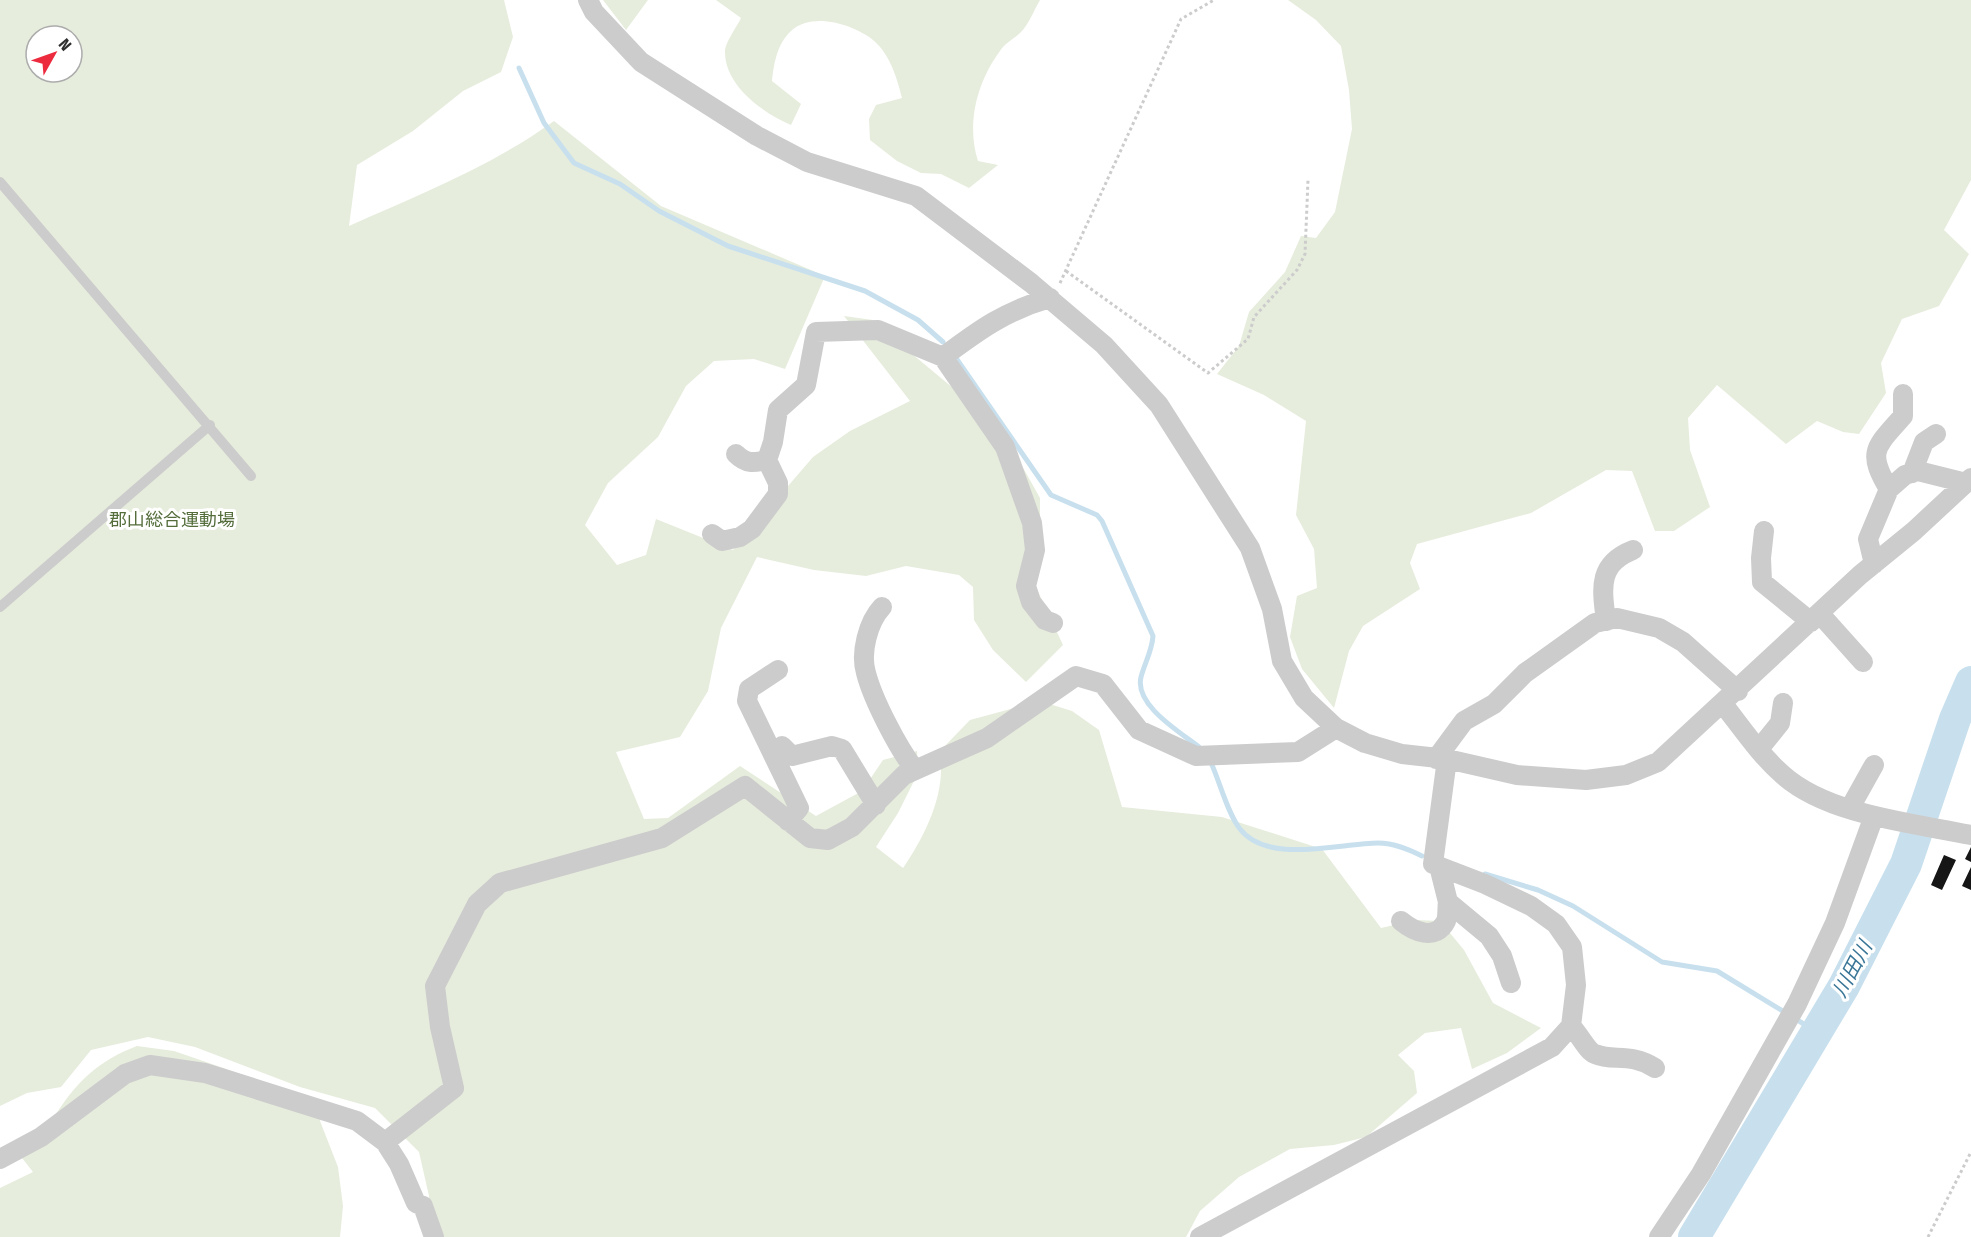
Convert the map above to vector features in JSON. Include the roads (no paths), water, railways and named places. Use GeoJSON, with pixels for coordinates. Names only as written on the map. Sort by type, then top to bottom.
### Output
{"type":"FeatureCollection","features":[{"type":"Feature","properties":{"kind":"street"},"geometry":{"type":"LineString","coordinates":[[588,0],[594,12],[641,62],[757,136],[807,162],[916,196],[951,220],[1051,299],[1104,345],[1159,405],[1250,548],[1272,609],[1282,661],[1304,698],[1336,729],[1365,743],[1402,754],[1442,759],[1517,775],[1586,780],[1626,775],[1658,762],[1968,481]]}},
{"type":"Feature","properties":{"kind":"street"},"geometry":{"type":"LineString","coordinates":[[943,357],[990,322],[1017,308],[1051,299]]}},
{"type":"Feature","properties":{"kind":"street"},"geometry":{"type":"LineString","coordinates":[[712,534],[722,541],[740,537],[752,529],[778,494],[778,483],[767,460],[773,442],[778,410],[806,385],[816,332],[878,330],[943,357],[1005,447],[1032,523],[1035,550],[1026,586],[1031,603],[1045,620],[1053,623]]}},
{"type":"Feature","properties":{"kind":"street"},"geometry":{"type":"LineString","coordinates":[[1889,489],[1876,467],[1877,445],[1903,417],[1903,394]]}},
{"type":"Feature","properties":{"kind":"street"},"geometry":{"type":"LineString","coordinates":[[1912,473],[1924,442],[1936,434]]}},
{"type":"Feature","properties":{"kind":"street"},"geometry":{"type":"LineString","coordinates":[[736,454],[743,461],[752,463],[767,460]]}},
{"type":"Feature","properties":{"kind":"street"},"geometry":{"type":"LineString","coordinates":[[1874,564],[1868,539],[1889,489],[1905,475],[1918,471],[1968,481]]}},
{"type":"Feature","properties":{"kind":"street"},"geometry":{"type":"LineString","coordinates":[[1764,531],[1761,558],[1762,582],[1815,618],[1863,662]]}},
{"type":"Feature","properties":{"kind":"street"},"geometry":{"type":"LineString","coordinates":[[1606,621],[1602,584],[1609,569],[1620,555],[1634,550]]}},
{"type":"Feature","properties":{"kind":"street"},"geometry":{"type":"LineString","coordinates":[[882,607],[876,614],[866,642],[866,672],[900,752],[915,770]]}},
{"type":"Feature","properties":{"kind":"street"},"geometry":{"type":"LineString","coordinates":[[1200,1237],[1552,1047],[1571,1026],[1576,985],[1572,948],[1556,924],[1532,906],[1433,864],[1442,759],[1464,721],[1494,704],[1525,673],[1595,623],[1617,618],[1659,628],[1683,642],[1738,691]]}},
{"type":"Feature","properties":{"kind":"street"},"geometry":{"type":"LineString","coordinates":[[778,670],[748,690],[747,701],[799,808],[788,821]]}},
{"type":"Feature","properties":{"kind":"street"},"geometry":{"type":"LineString","coordinates":[[385,1142],[454,1088],[440,1027],[435,986],[477,904],[500,883],[662,838],[745,786],[810,838],[828,840],[852,828],[904,774],[987,738],[1076,676],[1103,684],[1139,730],[1196,756],[1299,752],[1336,729]]}},
{"type":"Feature","properties":{"kind":"street"},"geometry":{"type":"LineString","coordinates":[[1759,749],[1780,723],[1783,703]]}},
{"type":"Feature","properties":{"kind":"street"},"geometry":{"type":"LineString","coordinates":[[1723,705],[1774,767],[1792,782],[1817,796],[1879,816],[1971,835]]}},
{"type":"Feature","properties":{"kind":"street"},"geometry":{"type":"LineString","coordinates":[[782,746],[792,756],[832,746],[842,749],[876,805]]}},
{"type":"Feature","properties":{"kind":"street"},"geometry":{"type":"LineString","coordinates":[[1850,807],[1874,765]]}},
{"type":"Feature","properties":{"kind":"street"},"geometry":{"type":"LineString","coordinates":[[1659,1237],[1701,1174],[1797,1004],[1835,924],[1879,816]]}},
{"type":"Feature","properties":{"kind":"street"},"geometry":{"type":"LineString","coordinates":[[1401,921],[1412,930],[1425,934],[1438,930],[1446,921],[1448,902],[1439,866]]}},
{"type":"Feature","properties":{"kind":"street"},"geometry":{"type":"LineString","coordinates":[[1448,902],[1489,936],[1502,956],[1511,983]]}},
{"type":"Feature","properties":{"kind":"street"},"geometry":{"type":"LineString","coordinates":[[1571,1026],[1582,1036],[1587,1048],[1596,1055],[1626,1056],[1655,1068]]}},
{"type":"Feature","properties":{"kind":"street"},"geometry":{"type":"LineString","coordinates":[[0,1159],[41,1137],[125,1074],[150,1065],[205,1073],[357,1121],[385,1142],[399,1164],[416,1203],[423,1206],[434,1237]]}},
{"type":"Feature","properties":{"kind":"lane"},"geometry":{"type":"LineString","coordinates":[[0,182],[210,425],[251,476]]}},
{"type":"Feature","properties":{"kind":"lane"},"geometry":{"type":"LineString","coordinates":[[0,607],[210,425]]}},
{"type":"Feature","properties":{"kind":"waterway"},"geometry":{"type":"LineString","coordinates":[[519,68],[544,123],[574,163],[620,184],[659,211],[728,246],[865,291],[918,320],[943,342]]}},
{"type":"Feature","properties":{"kind":"waterway"},"geometry":{"type":"LineString","coordinates":[[956,358],[1051,495],[1097,515],[1102,521],[1153,636],[1141,677],[1144,698],[1170,726],[1199,747]]}},
{"type":"Feature","properties":{"kind":"waterway","name":"川田川"},"geometry":{"type":"LineString","coordinates":[[1694,1237],[1844,986],[1906,864],[1955,719],[1971,682]]}},
{"type":"Feature","properties":{"kind":"waterway"},"geometry":{"type":"LineString","coordinates":[[1212,765],[1236,823],[1252,840],[1286,849],[1384,843],[1422,856]]}},
{"type":"Feature","properties":{"kind":"waterway"},"geometry":{"type":"LineString","coordinates":[[1485,874],[1538,890],[1573,906],[1662,962],[1717,971],[1786,1013]]}},
{"type":"Feature","properties":{"kind":"waterway"},"geometry":{"type":"LineString","coordinates":[[1794,1018],[1817,1032]]}},
{"type":"Feature","properties":{"kind":"park label","name":"郡山総合運動場"},"geometry":{"type":"Point","coordinates":[172,520]}}]}
